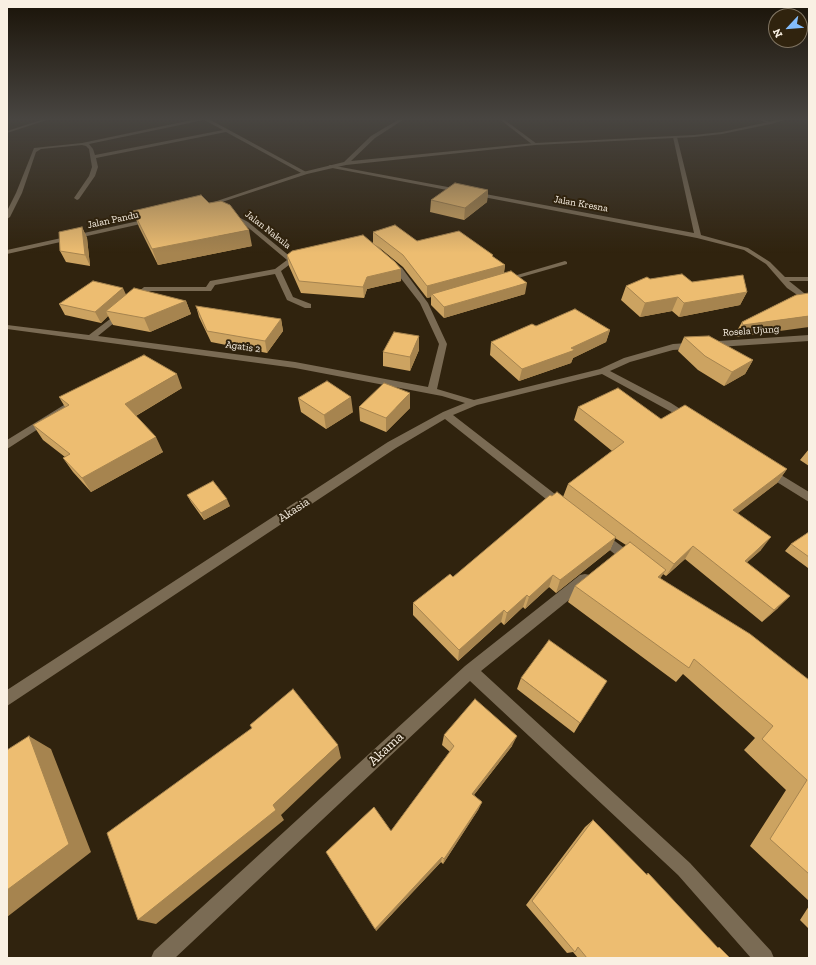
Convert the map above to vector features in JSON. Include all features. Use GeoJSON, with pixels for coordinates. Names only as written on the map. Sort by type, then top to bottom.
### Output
{"type":"FeatureCollection","features":[{"type":"Feature","properties":{"kind":"street"},"geometry":{"type":"LineString","coordinates":[[7,216],[19,193],[31,163]]}},
{"type":"Feature","properties":{"kind":"street"},"geometry":{"type":"LineString","coordinates":[[77,198],[92,176],[95,167],[94,163]]}},
{"type":"Feature","properties":{"kind":"street"},"geometry":{"type":"LineString","coordinates":[[286,163],[305,173],[346,163]]}},
{"type":"Feature","properties":{"kind":"street"},"geometry":{"type":"LineString","coordinates":[[681,163],[698,236]]}},
{"type":"Feature","properties":{"kind":"street","name":"Jalan Kresna"},"geometry":{"type":"LineString","coordinates":[[330,167],[698,236],[746,249],[768,263],[790,286],[809,301]]}},
{"type":"Feature","properties":{"kind":"street","name":"Jalan Nakula"},"geometry":{"type":"LineString","coordinates":[[291,260],[246,223],[213,207],[305,173]]}},
{"type":"Feature","properties":{"kind":"street","name":"Jalan Pandu"},"geometry":{"type":"LineString","coordinates":[[7,252],[161,218]]}},
{"type":"Feature","properties":{"kind":"street"},"geometry":{"type":"LineString","coordinates":[[382,256],[399,270],[428,302],[443,344],[432,391]]}},
{"type":"Feature","properties":{"kind":"street"},"geometry":{"type":"LineString","coordinates":[[91,338],[147,289],[208,289],[213,283],[277,271],[291,260],[306,257]]}},
{"type":"Feature","properties":{"kind":"street"},"geometry":{"type":"LineString","coordinates":[[499,282],[565,263]]}},
{"type":"Feature","properties":{"kind":"street"},"geometry":{"type":"LineString","coordinates":[[277,271],[290,298],[308,306]]}},
{"type":"Feature","properties":{"kind":"street"},"geometry":{"type":"LineString","coordinates":[[783,279],[809,279]]}},
{"type":"Feature","properties":{"kind":"street","name":"Agatis 2"},"geometry":{"type":"LineString","coordinates":[[7,327],[295,365],[432,391],[462,398],[474,403]]}},
{"type":"Feature","properties":{"kind":"street","name":"Rosela Ujung"},"geometry":{"type":"LineString","coordinates":[[603,371],[626,360],[673,348],[809,338]]}},
{"type":"Feature","properties":{"kind":"street"},"geometry":{"type":"LineString","coordinates":[[144,356],[158,347]]}},
{"type":"Feature","properties":{"kind":"street"},"geometry":{"type":"LineString","coordinates":[[603,371],[668,404],[700,426]]}},
{"type":"Feature","properties":{"kind":"street","name":"Akasia"},"geometry":{"type":"LineString","coordinates":[[7,699],[386,450],[446,414],[474,403],[603,371]]}},
{"type":"Feature","properties":{"kind":"street"},"geometry":{"type":"LineString","coordinates":[[7,445],[85,394]]}},
{"type":"Feature","properties":{"kind":"street"},"geometry":{"type":"LineString","coordinates":[[446,414],[570,512]]}},
{"type":"Feature","properties":{"kind":"street"},"geometry":{"type":"LineString","coordinates":[[758,464],[809,498]]}},
{"type":"Feature","properties":{"kind":"street"},"geometry":{"type":"LineString","coordinates":[[589,527],[639,566]]}},
{"type":"Feature","properties":{"kind":"street"},"geometry":{"type":"LineString","coordinates":[[607,561],[620,551]]}},
{"type":"Feature","properties":{"kind":"street","name":"Akama"},"geometry":{"type":"LineString","coordinates":[[161,958],[470,671],[595,571]]}},
{"type":"Feature","properties":{"kind":"street"},"geometry":{"type":"LineString","coordinates":[[470,671],[684,869],[764,958]]}},
{"type":"Feature","properties":{"kind":"building"},"geometry":{"type":"Polygon","coordinates":[[[455,183],[488,190],[465,208],[431,200],[455,183]]]}},
{"type":"Feature","properties":{"kind":"building"},"geometry":{"type":"Polygon","coordinates":[[[201,195],[209,203],[221,201],[230,205],[249,230],[152,249],[133,211],[201,195]]]}},
{"type":"Feature","properties":{"kind":"building"},"geometry":{"type":"Polygon","coordinates":[[[395,225],[417,241],[459,231],[505,265],[427,286],[403,255],[373,232],[395,225]]]}},
{"type":"Feature","properties":{"kind":"building"},"geometry":{"type":"Polygon","coordinates":[[[82,227],[85,255],[60,251],[59,232],[82,227]]]}},
{"type":"Feature","properties":{"kind":"building"},"geometry":{"type":"Polygon","coordinates":[[[363,235],[395,262],[401,269],[367,277],[363,287],[299,281],[287,255],[292,251],[363,235]]]}},
{"type":"Feature","properties":{"kind":"building"},"geometry":{"type":"Polygon","coordinates":[[[511,271],[527,283],[444,307],[432,294],[511,271]]]}},
{"type":"Feature","properties":{"kind":"building"},"geometry":{"type":"Polygon","coordinates":[[[682,274],[692,282],[743,275],[747,292],[684,303],[678,297],[645,303],[626,286],[647,277],[650,279],[682,274]]]}},
{"type":"Feature","properties":{"kind":"building"},"geometry":{"type":"Polygon","coordinates":[[[93,281],[123,288],[95,312],[59,304],[93,281]]]}},
{"type":"Feature","properties":{"kind":"building"},"geometry":{"type":"Polygon","coordinates":[[[134,288],[186,301],[144,318],[106,311],[134,288]]]}},
{"type":"Feature","properties":{"kind":"building"},"geometry":{"type":"Polygon","coordinates":[[[809,293],[809,316],[743,325],[742,322],[796,295],[809,293]]]}},
{"type":"Feature","properties":{"kind":"building"},"geometry":{"type":"Polygon","coordinates":[[[196,306],[281,319],[265,341],[207,331],[196,306]]]}},
{"type":"Feature","properties":{"kind":"building"},"geometry":{"type":"Polygon","coordinates":[[[575,309],[610,330],[571,348],[575,350],[522,369],[491,342],[532,324],[536,326],[575,309]]]}},
{"type":"Feature","properties":{"kind":"building"},"geometry":{"type":"Polygon","coordinates":[[[394,332],[419,336],[410,357],[383,352],[394,332]]]}},
{"type":"Feature","properties":{"kind":"building"},"geometry":{"type":"Polygon","coordinates":[[[709,336],[753,360],[732,372],[705,356],[684,337],[709,336]]]}},
{"type":"Feature","properties":{"kind":"building"},"geometry":{"type":"Polygon","coordinates":[[[144,355],[177,374],[125,404],[156,437],[82,478],[63,458],[70,454],[33,425],[69,405],[59,397],[144,355]]]}},
{"type":"Feature","properties":{"kind":"building"},"geometry":{"type":"Polygon","coordinates":[[[327,381],[351,397],[324,415],[298,398],[327,381]]]}},
{"type":"Feature","properties":{"kind":"building"},"geometry":{"type":"Polygon","coordinates":[[[384,383],[410,393],[386,418],[359,407],[384,383]]]}},
{"type":"Feature","properties":{"kind":"building"},"geometry":{"type":"Polygon","coordinates":[[[618,388],[661,419],[685,405],[787,469],[733,510],[771,537],[745,561],[790,596],[774,610],[693,546],[674,564],[568,484],[624,442],[578,407],[618,388]]]}},
{"type":"Feature","properties":{"kind":"building"},"geometry":{"type":"Polygon","coordinates":[[[213,481],[227,499],[201,513],[187,495],[213,481]]]}},
{"type":"Feature","properties":{"kind":"building"},"geometry":{"type":"Polygon","coordinates":[[[557,492],[616,537],[560,580],[553,575],[529,597],[527,595],[507,613],[504,610],[459,650],[413,603],[450,574],[453,577],[550,495],[552,496],[557,492]]]}},
{"type":"Feature","properties":{"kind":"building"},"geometry":{"type":"Polygon","coordinates":[[[809,532],[809,557],[791,544],[809,532]]]}},
{"type":"Feature","properties":{"kind":"building"},"geometry":{"type":"Polygon","coordinates":[[[630,542],[666,570],[658,577],[750,634],[809,680],[809,874],[770,839],[807,780],[762,739],[773,726],[694,659],[689,668],[575,586],[630,542]]]}},
{"type":"Feature","properties":{"kind":"building"},"geometry":{"type":"Polygon","coordinates":[[[549,640],[607,681],[580,723],[521,678],[549,640]]]}},
{"type":"Feature","properties":{"kind":"building"},"geometry":{"type":"Polygon","coordinates":[[[293,689],[338,745],[273,805],[276,810],[138,920],[107,833],[252,728],[250,725],[293,689]]]}},
{"type":"Feature","properties":{"kind":"building"},"geometry":{"type":"Polygon","coordinates":[[[475,699],[517,736],[472,794],[482,802],[444,859],[442,857],[375,929],[326,852],[374,807],[391,831],[454,746],[444,735],[475,699]]]}},
{"type":"Feature","properties":{"kind":"building"},"geometry":{"type":"Polygon","coordinates":[[[29,736],[69,844],[7,890],[7,750],[29,736]]]}},
{"type":"Feature","properties":{"kind":"building"},"geometry":{"type":"Polygon","coordinates":[[[593,820],[647,875],[648,873],[718,948],[719,947],[730,958],[587,958],[578,947],[575,952],[532,901],[593,820]]]}}]}
